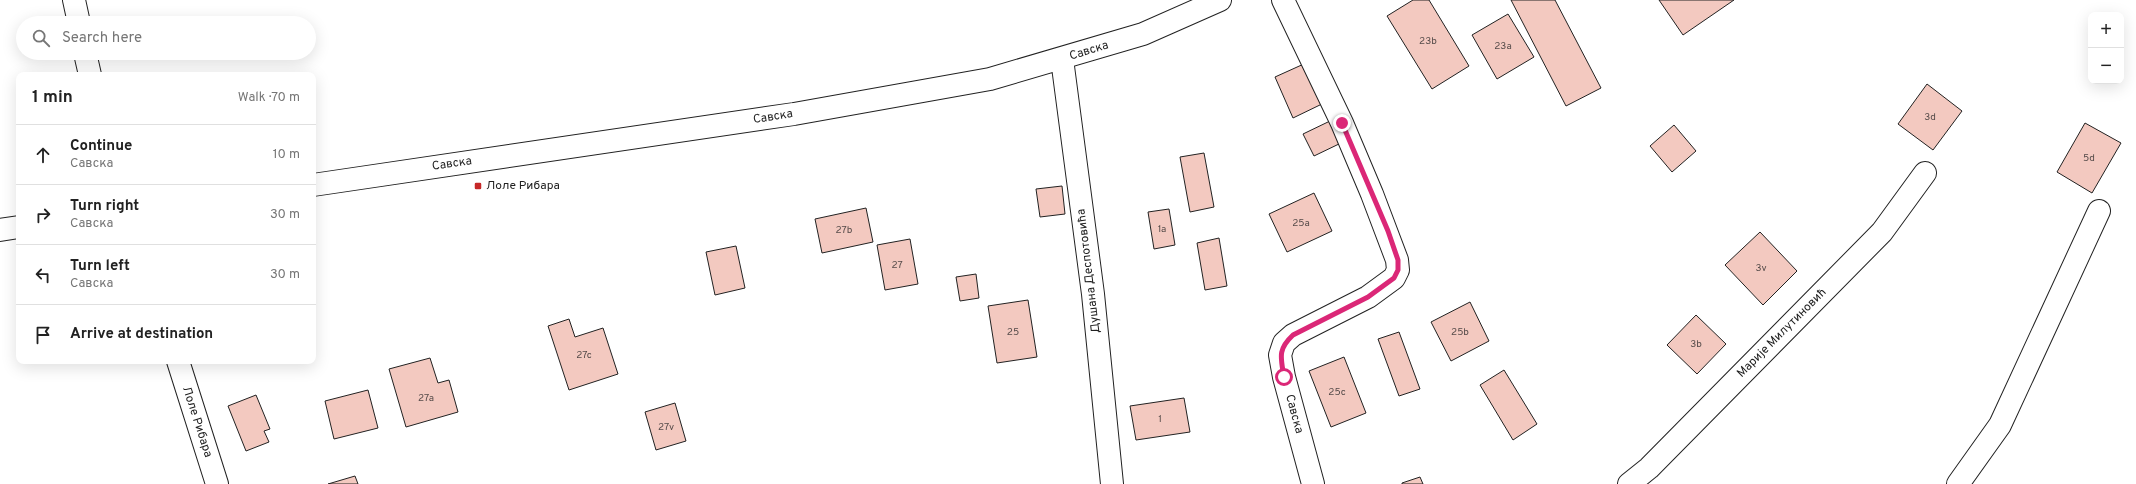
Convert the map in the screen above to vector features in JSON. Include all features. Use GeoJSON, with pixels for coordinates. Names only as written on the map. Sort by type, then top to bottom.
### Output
{"type":"FeatureCollection","features":[{"type":"Feature","properties":{"kind":"street"},"geometry":{"type":"LineString","coordinates":[[74,0],[77,16]]}},
{"type":"Feature","properties":{"kind":"street","name":"Савска"},"geometry":{"type":"LineString","coordinates":[[316,185],[794,114],[990,79],[1143,34],[1220,0]]}},
{"type":"Feature","properties":{"kind":"street","name":"Савска"},"geometry":{"type":"LineString","coordinates":[[1283,0],[1342,123],[1388,231],[1398,260],[1398,270],[1394,278],[1373,293],[1293,335],[1284,343],[1280,355],[1284,377],[1313,484]]}},
{"type":"Feature","properties":{"kind":"street","name":"Душана Деспотовића"},"geometry":{"type":"LineString","coordinates":[[1062,59],[1093,294],[1112,484]]}},
{"type":"Feature","properties":{"kind":"street"},"geometry":{"type":"LineString","coordinates":[[87,60],[89,72]]}},
{"type":"Feature","properties":{"kind":"street","name":"Марије Милутиновић"},"geometry":{"type":"LineString","coordinates":[[1629,484],[1649,468],[1882,232],[1925,174]]}},
{"type":"Feature","properties":{"kind":"street"},"geometry":{"type":"LineString","coordinates":[[1958,484],[2000,426],[2099,210]]}},
{"type":"Feature","properties":{"kind":"street"},"geometry":{"type":"LineString","coordinates":[[0,230],[16,228]]}},
{"type":"Feature","properties":{"kind":"street","name":"Лоле Рибара"},"geometry":{"type":"LineString","coordinates":[[179,364],[217,484]]}},
{"type":"Feature","properties":{"kind":"building"},"geometry":{"type":"Polygon","coordinates":[[[1413,0],[1429,0],[1469,66],[1432,89],[1387,16],[1413,0]]]}},
{"type":"Feature","properties":{"kind":"building"},"geometry":{"type":"Polygon","coordinates":[[[1511,0],[1555,0],[1601,88],[1566,106],[1511,0]]]}},
{"type":"Feature","properties":{"kind":"building"},"geometry":{"type":"Polygon","coordinates":[[[1659,0],[1734,0],[1683,35],[1659,0]]]}},
{"type":"Feature","properties":{"kind":"building"},"geometry":{"type":"Polygon","coordinates":[[[1508,14],[1534,57],[1497,79],[1472,35],[1508,14]]]}},
{"type":"Feature","properties":{"kind":"building"},"geometry":{"type":"Polygon","coordinates":[[[1306,63],[1324,103],[1293,118],[1275,77],[1306,63]]]}},
{"type":"Feature","properties":{"kind":"building"},"geometry":{"type":"Polygon","coordinates":[[[1927,84],[1962,111],[1933,150],[1898,124],[1927,84]]]}},
{"type":"Feature","properties":{"kind":"building"},"geometry":{"type":"Polygon","coordinates":[[[1330,121],[1341,143],[1314,156],[1303,134],[1330,121]]]}},
{"type":"Feature","properties":{"kind":"building"},"geometry":{"type":"Polygon","coordinates":[[[2085,123],[2121,143],[2092,193],[2057,172],[2085,123]]]}},
{"type":"Feature","properties":{"kind":"building"},"geometry":{"type":"Polygon","coordinates":[[[1674,125],[1696,151],[1672,172],[1650,146],[1674,125]]]}},
{"type":"Feature","properties":{"kind":"building"},"geometry":{"type":"Polygon","coordinates":[[[1204,153],[1214,207],[1190,212],[1180,157],[1204,153]]]}},
{"type":"Feature","properties":{"kind":"building"},"geometry":{"type":"Polygon","coordinates":[[[1062,186],[1065,214],[1040,217],[1036,189],[1062,186]]]}},
{"type":"Feature","properties":{"kind":"building"},"geometry":{"type":"Polygon","coordinates":[[[1314,193],[1332,231],[1287,252],[1269,214],[1314,193]]]}},
{"type":"Feature","properties":{"kind":"building"},"geometry":{"type":"Polygon","coordinates":[[[866,208],[873,242],[822,253],[815,219],[866,208]]]}},
{"type":"Feature","properties":{"kind":"building"},"geometry":{"type":"Polygon","coordinates":[[[1169,209],[1175,245],[1154,249],[1148,212],[1169,209]]]}},
{"type":"Feature","properties":{"kind":"building"},"geometry":{"type":"Polygon","coordinates":[[[1760,232],[1797,271],[1763,305],[1725,265],[1760,232]]]}},
{"type":"Feature","properties":{"kind":"building"},"geometry":{"type":"Polygon","coordinates":[[[1219,238],[1227,286],[1205,290],[1197,243],[1219,238]]]}},
{"type":"Feature","properties":{"kind":"building"},"geometry":{"type":"Polygon","coordinates":[[[910,239],[918,284],[885,290],[877,245],[910,239]]]}},
{"type":"Feature","properties":{"kind":"building"},"geometry":{"type":"Polygon","coordinates":[[[736,246],[745,288],[715,295],[706,252],[736,246]]]}},
{"type":"Feature","properties":{"kind":"building"},"geometry":{"type":"Polygon","coordinates":[[[976,274],[979,298],[960,301],[956,277],[976,274]]]}},
{"type":"Feature","properties":{"kind":"building"},"geometry":{"type":"Polygon","coordinates":[[[1028,300],[1037,357],[997,363],[988,306],[1028,300]]]}},
{"type":"Feature","properties":{"kind":"building"},"geometry":{"type":"Polygon","coordinates":[[[1470,302],[1489,341],[1451,361],[1431,322],[1470,302]]]}},
{"type":"Feature","properties":{"kind":"building"},"geometry":{"type":"Polygon","coordinates":[[[1696,315],[1726,344],[1697,374],[1667,345],[1696,315]]]}},
{"type":"Feature","properties":{"kind":"building"},"geometry":{"type":"Polygon","coordinates":[[[569,319],[575,337],[603,328],[618,374],[569,390],[548,326],[569,319]]]}},
{"type":"Feature","properties":{"kind":"building"},"geometry":{"type":"Polygon","coordinates":[[[1399,332],[1420,389],[1399,396],[1378,339],[1399,332]]]}},
{"type":"Feature","properties":{"kind":"building"},"geometry":{"type":"Polygon","coordinates":[[[1344,357],[1366,413],[1331,427],[1309,371],[1344,357]]]}},
{"type":"Feature","properties":{"kind":"building"},"geometry":{"type":"Polygon","coordinates":[[[430,358],[438,383],[449,380],[458,412],[406,427],[389,369],[430,358]]]}},
{"type":"Feature","properties":{"kind":"building"},"geometry":{"type":"Polygon","coordinates":[[[1504,370],[1537,424],[1513,440],[1480,385],[1504,370]]]}},
{"type":"Feature","properties":{"kind":"building"},"geometry":{"type":"Polygon","coordinates":[[[368,390],[378,428],[334,439],[325,401],[368,390]]]}},
{"type":"Feature","properties":{"kind":"building"},"geometry":{"type":"Polygon","coordinates":[[[256,395],[270,429],[264,431],[269,442],[246,451],[228,406],[256,395]]]}},
{"type":"Feature","properties":{"kind":"building"},"geometry":{"type":"Polygon","coordinates":[[[1184,398],[1190,432],[1136,440],[1130,406],[1184,398]]]}},
{"type":"Feature","properties":{"kind":"building"},"geometry":{"type":"Polygon","coordinates":[[[675,403],[686,441],[656,450],[645,412],[675,403]]]}},
{"type":"Feature","properties":{"kind":"building"},"geometry":{"type":"Polygon","coordinates":[[[355,476],[358,484],[328,484],[355,476]]]}},
{"type":"Feature","properties":{"kind":"building"},"geometry":{"type":"Polygon","coordinates":[[[1420,477],[1423,484],[1402,484],[1402,483],[1420,477]]]}},
{"type":"Feature","properties":{"kind":"place","name":"Лоле Рибара"},"geometry":{"type":"Point","coordinates":[478,186]}},
{"type":"Feature","properties":{"kind":"route"},"geometry":{"type":"LineString","coordinates":[[1284,377],[1280,355],[1284,343],[1293,335],[1368,297],[1394,278],[1398,270],[1398,260],[1388,231],[1342,123]]}}]}
